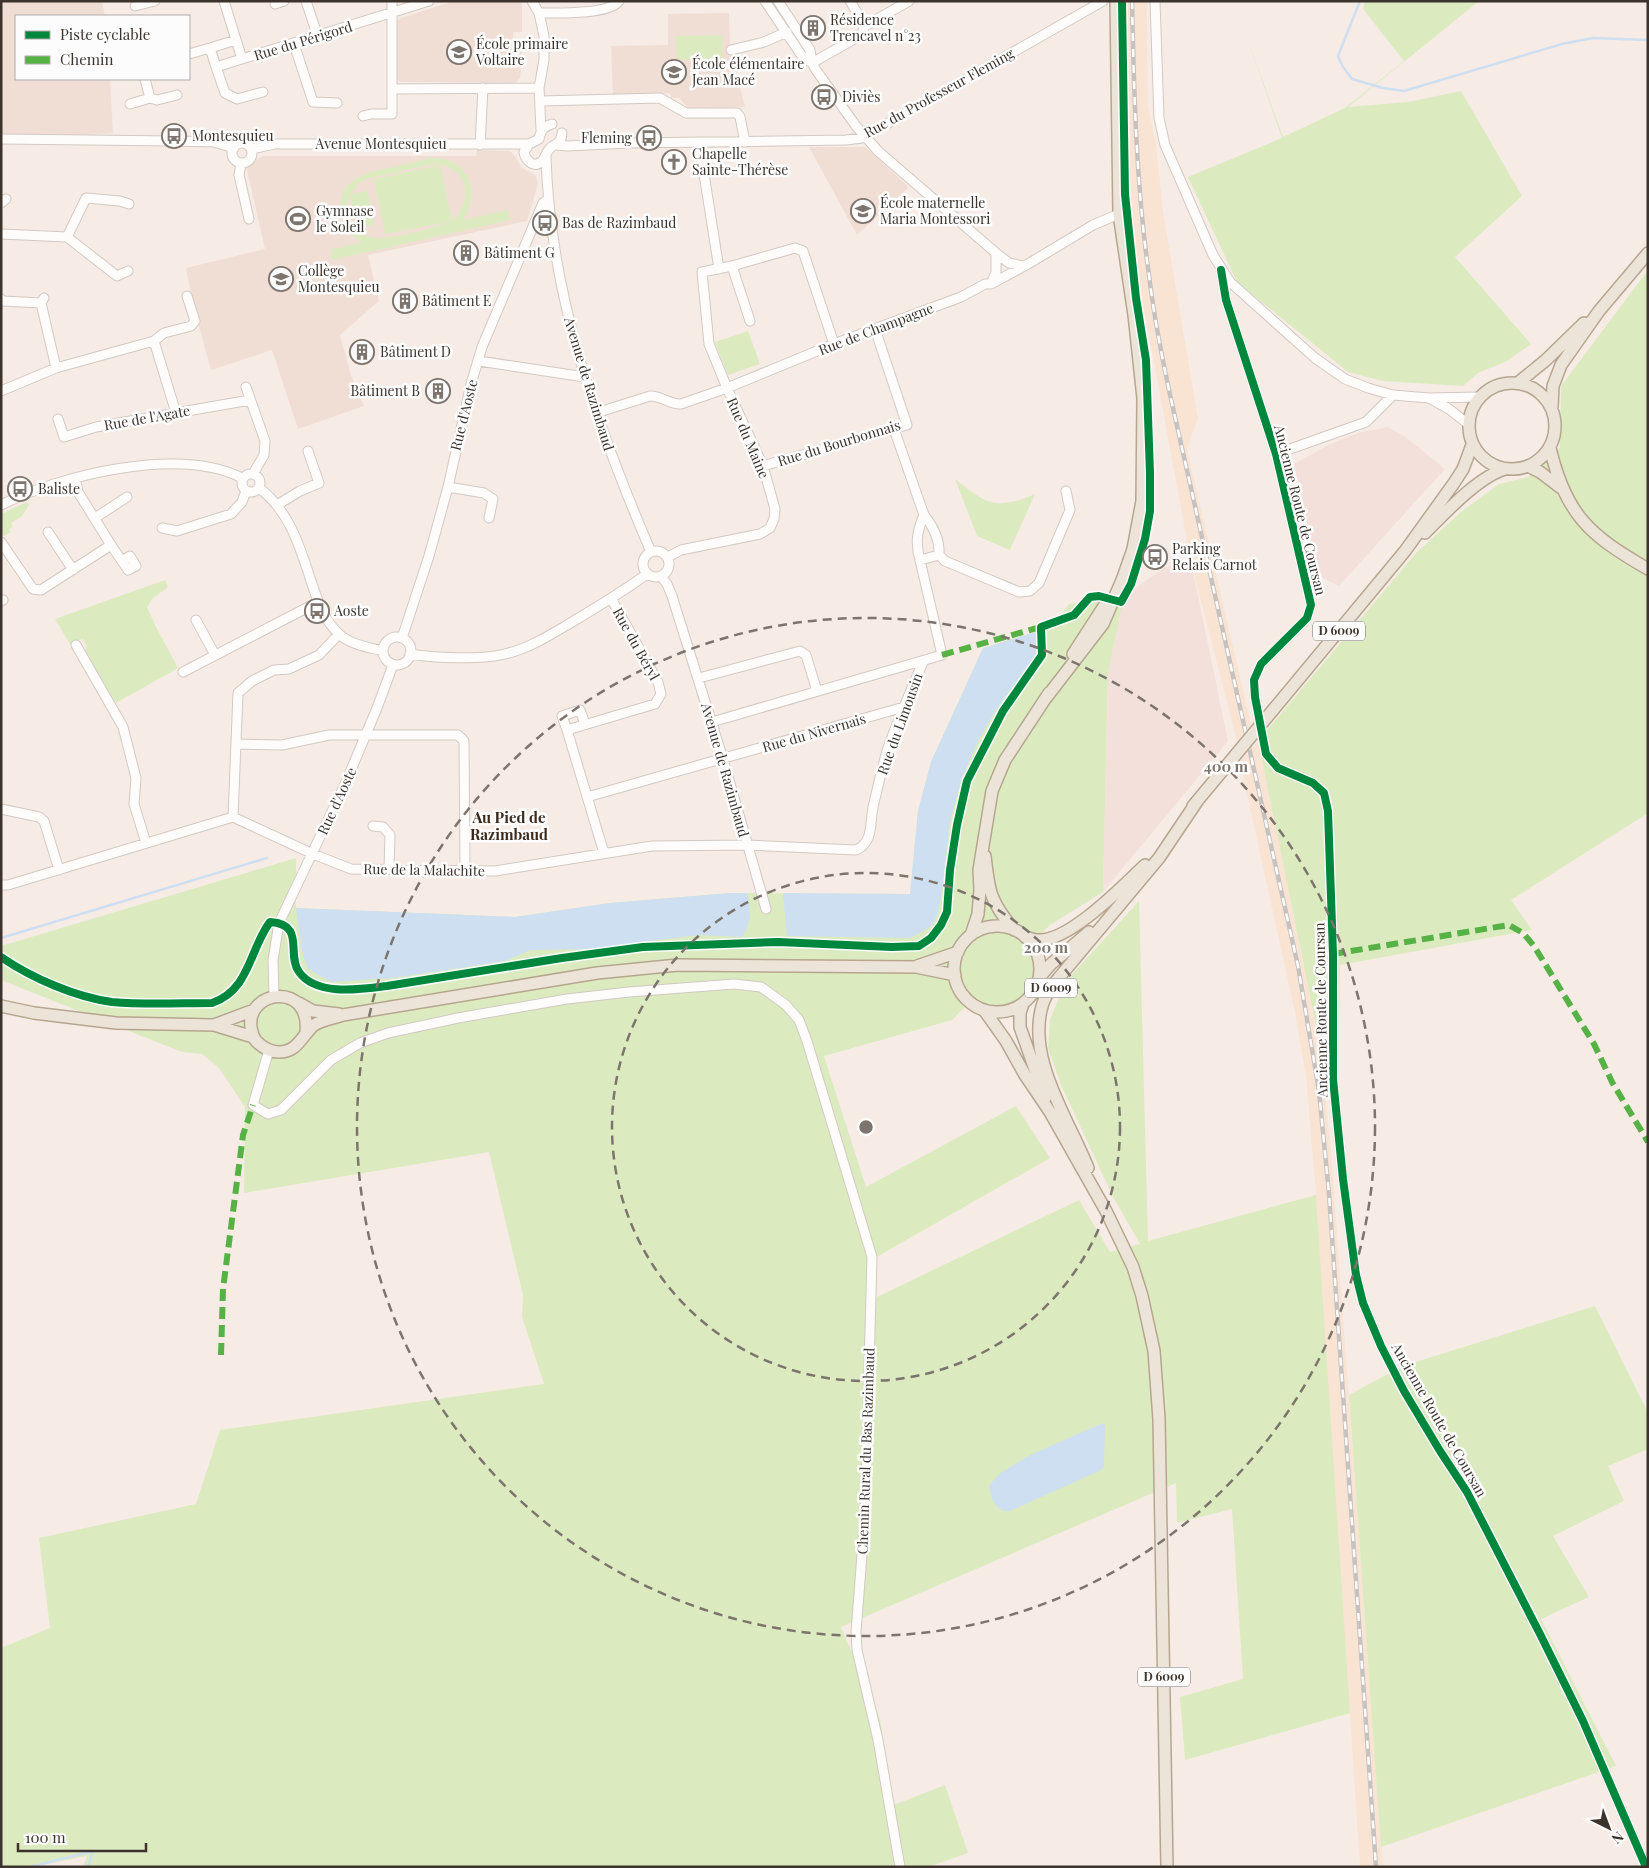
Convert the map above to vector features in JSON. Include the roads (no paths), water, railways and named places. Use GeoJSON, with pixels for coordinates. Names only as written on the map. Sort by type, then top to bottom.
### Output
{"type":"FeatureCollection","features":[{"type":"Feature","properties":{"kind":"main road"},"geometry":{"type":"LineString","coordinates":[[971,935],[990,927],[1003,927],[1014,930],[1025,937],[1035,949],[1038,958],[1039,978],[1033,993],[1023,1004],[1003,1012],[984,1010],[973,1005],[964,997],[959,989],[955,975],[955,963],[958,952],[971,935],[978,914],[979,870],[992,791],[1005,760],[1022,732],[1103,624],[1133,549],[1142,501],[1143,398],[1119,214],[1116,1]]}},
{"type":"Feature","properties":{"kind":"main road"},"geometry":{"type":"LineString","coordinates":[[1552,407],[1553,386],[1561,365],[1599,311],[1648,253]]}},
{"type":"Feature","properties":{"kind":"main road"},"geometry":{"type":"LineString","coordinates":[[1519,382],[1599,311]]}},
{"type":"Feature","properties":{"kind":"main road"},"geometry":{"type":"LineString","coordinates":[[1504,382],[1519,382],[1533,387],[1544,395],[1552,407],[1556,421],[1555,435],[1550,448],[1540,459],[1528,466],[1517,469],[1505,469],[1492,464],[1480,456],[1472,445],[1468,424],[1471,409],[1479,397],[1490,387],[1504,382]]}},
{"type":"Feature","properties":{"kind":"main road","name":"D 6009"},"geometry":{"type":"LineString","coordinates":[[1039,978],[1051,964],[1086,935],[1122,896],[1198,800],[1405,551],[1454,483],[1463,468],[1472,445]]}},
{"type":"Feature","properties":{"kind":"main road"},"geometry":{"type":"LineString","coordinates":[[1550,448],[1561,488],[1581,520],[1598,537],[1648,569]]}},
{"type":"Feature","properties":{"kind":"main road"},"geometry":{"type":"LineString","coordinates":[[1528,466],[1561,488]]}},
{"type":"Feature","properties":{"kind":"main road","name":"D 6009"},"geometry":{"type":"LineString","coordinates":[[1405,551],[1455,504],[1493,474],[1505,469]]}},
{"type":"Feature","properties":{"kind":"main road","name":"D 6009"},"geometry":{"type":"LineString","coordinates":[[1167,1867],[1160,1419],[1157,1373],[1150,1329],[1129,1259],[1058,1102],[1042,1058],[1039,1034],[1041,1012],[1048,992],[1159,858],[1198,800]]}},
{"type":"Feature","properties":{"kind":"main road"},"geometry":{"type":"LineString","coordinates":[[984,842],[988,887],[992,901],[1014,930]]}},
{"type":"Feature","properties":{"kind":"main road","name":"D 6009"},"geometry":{"type":"LineString","coordinates":[[1025,937],[1040,940],[1055,937],[1068,930],[1115,893],[1146,864]]}},
{"type":"Feature","properties":{"kind":"main road"},"geometry":{"type":"LineString","coordinates":[[916,967],[958,952]]}},
{"type":"Feature","properties":{"kind":"main road"},"geometry":{"type":"LineString","coordinates":[[306,1032],[316,1024],[343,1015],[597,973],[678,965],[916,967],[955,975]]}},
{"type":"Feature","properties":{"kind":"main road"},"geometry":{"type":"LineString","coordinates":[[214,1025],[254,1010],[263,1001],[274,996],[286,996],[313,1011],[343,1015]]}},
{"type":"Feature","properties":{"kind":"main road"},"geometry":{"type":"LineString","coordinates":[[1,1006],[34,1013],[116,1023],[214,1025],[253,1037],[268,1050],[280,1052],[291,1050],[301,1042],[306,1032],[308,1021],[304,1011],[297,1002]]}},
{"type":"Feature","properties":{"kind":"main road","name":"D 6009"},"geometry":{"type":"LineString","coordinates":[[1023,1004],[1020,1013],[1020,1027],[1050,1112]]}},
{"type":"Feature","properties":{"kind":"main road"},"geometry":{"type":"LineString","coordinates":[[253,1037],[251,1022],[254,1010]]}},
{"type":"Feature","properties":{"kind":"main road","name":"D 6009"},"geometry":{"type":"LineString","coordinates":[[984,1010],[1006,1041],[1025,1075],[1050,1112],[1106,1211]]}},
{"type":"Feature","properties":{"kind":"street"},"geometry":{"type":"LineString","coordinates":[[134,4],[155,1]]}},
{"type":"Feature","properties":{"kind":"street"},"geometry":{"type":"LineString","coordinates":[[224,1],[242,59]]}},
{"type":"Feature","properties":{"kind":"street"},"geometry":{"type":"LineString","coordinates":[[306,1],[318,37]]}},
{"type":"Feature","properties":{"kind":"street"},"geometry":{"type":"LineString","coordinates":[[364,116],[392,114],[392,1]]}},
{"type":"Feature","properties":{"kind":"street","name":"Rue du Périgord"},"geometry":{"type":"LineString","coordinates":[[216,67],[318,37],[429,1]]}},
{"type":"Feature","properties":{"kind":"street"},"geometry":{"type":"LineString","coordinates":[[532,1],[539,13],[544,36],[544,60],[538,88],[546,120],[552,124]]}},
{"type":"Feature","properties":{"kind":"street"},"geometry":{"type":"LineString","coordinates":[[539,13],[604,10],[616,6],[619,1]]}},
{"type":"Feature","properties":{"kind":"street"},"geometry":{"type":"LineString","coordinates":[[765,1],[802,56],[812,63]]}},
{"type":"Feature","properties":{"kind":"street"},"geometry":{"type":"LineString","coordinates":[[778,1],[810,50],[812,63],[830,92],[878,151],[996,253],[1009,263],[1023,266]]}},
{"type":"Feature","properties":{"kind":"street"},"geometry":{"type":"LineString","coordinates":[[850,1],[865,26]]}},
{"type":"Feature","properties":{"kind":"street"},"geometry":{"type":"LineString","coordinates":[[812,63],[861,35],[865,26],[909,1]]}},
{"type":"Feature","properties":{"kind":"street","name":"Rue du Professeur Fleming"},"geometry":{"type":"LineString","coordinates":[[557,145],[846,140],[865,136],[1103,1]]}},
{"type":"Feature","properties":{"kind":"street"},"geometry":{"type":"LineString","coordinates":[[1155,1],[1159,118],[1165,145],[1221,270],[1230,282],[1246,299],[1315,358],[1345,378],[1368,388],[1392,395],[1429,398],[1479,397]]}},
{"type":"Feature","properties":{"kind":"street"},"geometry":{"type":"LineString","coordinates":[[731,50],[764,42],[787,32]]}},
{"type":"Feature","properties":{"kind":"street"},"geometry":{"type":"LineString","coordinates":[[190,54],[236,40]]}},
{"type":"Feature","properties":{"kind":"street"},"geometry":{"type":"LineString","coordinates":[[294,44],[313,102],[337,103]]}},
{"type":"Feature","properties":{"kind":"street"},"geometry":{"type":"LineString","coordinates":[[210,48],[224,93],[237,99],[262,92]]}},
{"type":"Feature","properties":{"kind":"street"},"geometry":{"type":"LineString","coordinates":[[145,80],[150,98]]}},
{"type":"Feature","properties":{"kind":"street"},"geometry":{"type":"LineString","coordinates":[[480,145],[483,88]]}},
{"type":"Feature","properties":{"kind":"street"},"geometry":{"type":"LineString","coordinates":[[392,89],[538,88]]}},
{"type":"Feature","properties":{"kind":"street"},"geometry":{"type":"LineString","coordinates":[[130,104],[150,98],[157,100],[177,95]]}},
{"type":"Feature","properties":{"kind":"street"},"geometry":{"type":"LineString","coordinates":[[541,103],[660,98],[686,113],[737,113],[740,117],[744,142]]}},
{"type":"Feature","properties":{"kind":"street"},"geometry":{"type":"LineString","coordinates":[[526,148],[539,139],[542,130],[541,103]]}},
{"type":"Feature","properties":{"kind":"street"},"geometry":{"type":"LineString","coordinates":[[542,130],[545,126],[552,124]]}},
{"type":"Feature","properties":{"kind":"street","name":"Rue du Professeur Fleming"},"geometry":{"type":"LineString","coordinates":[[552,124],[560,128],[562,133],[572,140],[583,144]]}},
{"type":"Feature","properties":{"kind":"street"},"geometry":{"type":"LineString","coordinates":[[536,164],[541,162],[546,157],[548,151],[562,140],[562,133]]}},
{"type":"Feature","properties":{"kind":"street"},"geometry":{"type":"LineString","coordinates":[[1,139],[214,142],[234,148]]}},
{"type":"Feature","properties":{"kind":"street"},"geometry":{"type":"LineString","coordinates":[[699,142],[719,269],[795,248],[802,251],[834,344]]}},
{"type":"Feature","properties":{"kind":"street"},"geometry":{"type":"LineString","coordinates":[[243,143],[252,149],[252,157],[241,163],[233,157],[234,148],[238,144],[243,143]]}},
{"type":"Feature","properties":{"kind":"street","name":"Avenue Montesquieu"},"geometry":{"type":"LineString","coordinates":[[252,149],[274,144],[510,144],[526,148]]}},
{"type":"Feature","properties":{"kind":"street","name":"Avenue de Razimbaud"},"geometry":{"type":"LineString","coordinates":[[526,148],[525,158],[529,162],[536,164],[546,180]]}},
{"type":"Feature","properties":{"kind":"street","name":"Avenue de Razimbaud"},"geometry":{"type":"LineString","coordinates":[[546,157],[547,200],[565,304],[580,364],[610,454],[651,552]]}},
{"type":"Feature","properties":{"kind":"street"},"geometry":{"type":"LineString","coordinates":[[241,163],[239,174],[249,219]]}},
{"type":"Feature","properties":{"kind":"street"},"geometry":{"type":"LineString","coordinates":[[67,237],[86,198],[120,201],[129,204]]}},
{"type":"Feature","properties":{"kind":"street","name":"Rue d'Aoste"},"geometry":{"type":"LineString","coordinates":[[402,638],[429,556],[448,487],[467,401],[482,347],[543,203],[547,200]]}},
{"type":"Feature","properties":{"kind":"street","name":"Rue de Champagne"},"geometry":{"type":"LineString","coordinates":[[596,413],[650,396],[659,396],[675,404],[681,404],[727,388],[834,344],[961,297],[985,284],[991,284],[1093,225],[1119,214]]}},
{"type":"Feature","properties":{"kind":"street"},"geometry":{"type":"LineString","coordinates":[[1,234],[67,237],[117,276],[128,271]]}},
{"type":"Feature","properties":{"kind":"street"},"geometry":{"type":"LineString","coordinates":[[991,284],[996,272],[996,253]]}},
{"type":"Feature","properties":{"kind":"street"},"geometry":{"type":"LineString","coordinates":[[732,266],[750,321]]}},
{"type":"Feature","properties":{"kind":"street","name":"Rue du Maine"},"geometry":{"type":"LineString","coordinates":[[668,557],[681,550],[760,534],[770,528],[774,519],[774,509],[763,466],[709,344],[702,272],[719,269]]}},
{"type":"Feature","properties":{"kind":"street","name":"Ancienne Route de Coursan"},"geometry":{"type":"LineString","coordinates":[[1221,270],[1226,300],[1276,454],[1311,605],[1307,618],[1261,664],[1254,680],[1255,697],[1266,754],[1278,768],[1313,783],[1324,793],[1328,811],[1333,954],[1333,1080],[1343,1179],[1356,1275],[1363,1304],[1381,1346],[1404,1390],[1467,1492],[1548,1651],[1583,1722],[1646,1867]]}},
{"type":"Feature","properties":{"kind":"street"},"geometry":{"type":"LineString","coordinates":[[1,391],[56,368],[154,341],[164,334],[191,326],[194,321],[187,296]]}},
{"type":"Feature","properties":{"kind":"street"},"geometry":{"type":"LineString","coordinates":[[1,299],[3,301],[43,301],[56,368]]}},
{"type":"Feature","properties":{"kind":"street","name":"Rue du Bourbonnais"},"geometry":{"type":"LineString","coordinates":[[763,466],[907,425],[875,329]]}},
{"type":"Feature","properties":{"kind":"street"},"geometry":{"type":"LineString","coordinates":[[154,341],[176,413]]}},
{"type":"Feature","properties":{"kind":"street"},"geometry":{"type":"LineString","coordinates":[[479,360],[585,377]]}},
{"type":"Feature","properties":{"kind":"street"},"geometry":{"type":"LineString","coordinates":[[563,373],[580,364]]}},
{"type":"Feature","properties":{"kind":"street"},"geometry":{"type":"LineString","coordinates":[[246,387],[265,441],[264,455],[253,474]]}},
{"type":"Feature","properties":{"kind":"street","name":"Ancienne Route de Coursan"},"geometry":{"type":"LineString","coordinates":[[1276,454],[1366,422],[1392,395]]}},
{"type":"Feature","properties":{"kind":"street"},"geometry":{"type":"LineString","coordinates":[[1429,398],[1449,409],[1468,424]]}},
{"type":"Feature","properties":{"kind":"street","name":"Rue de l'Agate"},"geometry":{"type":"LineString","coordinates":[[58,419],[64,437],[96,428],[250,400]]}},
{"type":"Feature","properties":{"kind":"street"},"geometry":{"type":"LineString","coordinates":[[894,429],[924,515],[930,523],[940,545],[939,555]]}},
{"type":"Feature","properties":{"kind":"street"},"geometry":{"type":"LineString","coordinates":[[277,505],[300,491],[319,483],[308,450]]}},
{"type":"Feature","properties":{"kind":"street"},"geometry":{"type":"LineString","coordinates":[[1,505],[43,486],[94,472],[176,464],[205,465],[231,472],[242,478]]}},
{"type":"Feature","properties":{"kind":"street"},"geometry":{"type":"LineString","coordinates":[[253,474],[260,481],[259,488],[253,492],[246,491],[241,485],[242,478],[245,475],[253,474]]}},
{"type":"Feature","properties":{"kind":"street"},"geometry":{"type":"LineString","coordinates":[[75,478],[78,492],[122,561]]}},
{"type":"Feature","properties":{"kind":"street"},"geometry":{"type":"LineString","coordinates":[[448,487],[484,493],[493,499],[489,518]]}},
{"type":"Feature","properties":{"kind":"street"},"geometry":{"type":"LineString","coordinates":[[259,488],[277,505],[296,538],[318,602],[328,620],[339,634],[352,642],[383,650]]}},
{"type":"Feature","properties":{"kind":"street"},"geometry":{"type":"LineString","coordinates":[[162,528],[177,531],[231,514],[242,502],[246,491]]}},
{"type":"Feature","properties":{"kind":"street"},"geometry":{"type":"LineString","coordinates":[[939,555],[945,561],[1019,592],[1030,591],[1039,583],[1070,510],[1066,491]]}},
{"type":"Feature","properties":{"kind":"street"},"geometry":{"type":"LineString","coordinates":[[95,518],[126,497]]}},
{"type":"Feature","properties":{"kind":"street"},"geometry":{"type":"LineString","coordinates":[[712,722],[942,655],[916,546],[918,527],[924,515]]}},
{"type":"Feature","properties":{"kind":"street"},"geometry":{"type":"LineString","coordinates":[[48,532],[73,570]]}},
{"type":"Feature","properties":{"kind":"street"},"geometry":{"type":"LineString","coordinates":[[1,542],[33,589],[42,590],[111,544]]}},
{"type":"Feature","properties":{"kind":"street"},"geometry":{"type":"LineString","coordinates":[[659,551],[668,557],[668,570],[661,576],[654,577],[647,574],[643,562],[648,554],[659,551]]}},
{"type":"Feature","properties":{"kind":"street"},"geometry":{"type":"LineString","coordinates":[[920,560],[939,555]]}},
{"type":"Feature","properties":{"kind":"street"},"geometry":{"type":"LineString","coordinates":[[410,654],[483,658],[504,655],[531,645],[612,600],[647,574]]}},
{"type":"Feature","properties":{"kind":"street","name":"Avenue de Razimbaud"},"geometry":{"type":"LineString","coordinates":[[661,576],[668,584],[699,678],[766,909]]}},
{"type":"Feature","properties":{"kind":"street","name":"Rue du Béryl"},"geometry":{"type":"LineString","coordinates":[[567,730],[655,704],[661,694],[658,682],[612,600]]}},
{"type":"Feature","properties":{"kind":"street"},"geometry":{"type":"LineString","coordinates":[[183,672],[318,602]]}},
{"type":"Feature","properties":{"kind":"street"},"geometry":{"type":"LineString","coordinates":[[196,620],[215,655]]}},
{"type":"Feature","properties":{"kind":"street"},"geometry":{"type":"LineString","coordinates":[[1,885],[8,885],[233,817],[238,693],[252,681],[274,670],[289,669],[319,655],[339,634]]}},
{"type":"Feature","properties":{"kind":"street"},"geometry":{"type":"LineString","coordinates":[[397,637],[402,638],[410,646],[410,654],[406,662],[397,665],[393,664],[385,659],[383,650],[386,642],[389,640],[397,637]]}},
{"type":"Feature","properties":{"kind":"street"},"geometry":{"type":"LineString","coordinates":[[76,645],[123,727],[136,778],[134,804],[146,843]]}},
{"type":"Feature","properties":{"kind":"street"},"geometry":{"type":"LineString","coordinates":[[699,678],[800,651],[806,655],[817,692]]}},
{"type":"Feature","properties":{"kind":"street","name":"Rue du Limousin"},"geometry":{"type":"LineString","coordinates":[[746,845],[856,850],[867,842],[870,836],[871,815],[888,750],[923,662]]}},
{"type":"Feature","properties":{"kind":"street","name":"Rue d'Aoste"},"geometry":{"type":"LineString","coordinates":[[274,996],[273,960],[279,923],[313,854],[366,735],[393,664]]}},
{"type":"Feature","properties":{"kind":"street","name":"Rue du Nivernais"},"geometry":{"type":"LineString","coordinates":[[587,797],[904,708]]}},
{"type":"Feature","properties":{"kind":"street"},"geometry":{"type":"LineString","coordinates":[[585,724],[580,710],[562,716],[604,853]]}},
{"type":"Feature","properties":{"kind":"street"},"geometry":{"type":"LineString","coordinates":[[236,744],[282,744],[328,735],[458,735],[464,741],[464,870]]}},
{"type":"Feature","properties":{"kind":"street"},"geometry":{"type":"LineString","coordinates":[[1,809],[39,817],[44,822],[59,870]]}},
{"type":"Feature","properties":{"kind":"street","name":"Rue de la Malachite"},"geometry":{"type":"LineString","coordinates":[[233,817],[313,854],[351,869],[495,871],[652,846],[746,845]]}},
{"type":"Feature","properties":{"kind":"street"},"geometry":{"type":"LineString","coordinates":[[373,826],[383,827],[390,835],[390,869]]}},
{"type":"Feature","properties":{"kind":"street","name":"Chemin Rural du Bas Razimbaud"},"geometry":{"type":"LineString","coordinates":[[268,1050],[253,1105],[268,1114],[281,1110],[332,1060],[360,1043],[388,1033],[458,1018],[568,999],[734,984],[761,987],[786,1005],[799,1020],[872,1257],[865,1516],[856,1632],[857,1650],[878,1740],[900,1867]]}},
{"type":"Feature","properties":{"kind":"water"},"geometry":{"type":"Polygon","coordinates":[[[1036,632],[1036,654],[998,707],[980,737],[961,780],[949,826],[942,893],[937,915],[932,926],[910,938],[787,936],[783,893],[910,894],[918,811],[931,762],[983,648],[1036,632]]]}},
{"type":"Feature","properties":{"kind":"water"},"geometry":{"type":"Polygon","coordinates":[[[747,893],[749,899],[749,922],[742,937],[699,935],[585,949],[530,950],[505,961],[393,978],[331,982],[308,969],[303,955],[296,908],[515,917],[610,903],[747,893]]]}},
{"type":"Feature","properties":{"kind":"water"},"geometry":{"type":"Polygon","coordinates":[[[1103,1423],[1105,1426],[1104,1464],[1103,1468],[1099,1471],[1010,1511],[1004,1511],[995,1504],[989,1486],[999,1474],[1030,1455],[1103,1423]]]}},
{"type":"Feature","properties":{"kind":"waterway"},"geometry":{"type":"LineString","coordinates":[[1360,1],[1338,56],[1343,67],[1352,79],[1383,88],[1404,91],[1562,44],[1593,38],[1648,40]]}},
{"type":"Feature","properties":{"kind":"waterway"},"geometry":{"type":"LineString","coordinates":[[1,938],[267,858]]}},
{"type":"Feature","properties":{"kind":"waterway"},"geometry":{"type":"LineString","coordinates":[[30,1867],[93,1851],[88,1867]]}},
{"type":"Feature","properties":{"kind":"railway"},"geometry":{"type":"LineString","coordinates":[[1132,1],[1138,173],[1151,291],[1161,353],[1298,966],[1319,1091],[1329,1194],[1376,1867]]}},
{"type":"Feature","properties":{"kind":"place","name":"Résidence Trencavel n°23"},"geometry":{"type":"Point","coordinates":[813,28]}},
{"type":"Feature","properties":{"kind":"place","name":"École primaire Voltaire"},"geometry":{"type":"Point","coordinates":[459,52]}},
{"type":"Feature","properties":{"kind":"place","name":"École élémentaire Jean Macé"},"geometry":{"type":"Point","coordinates":[674,72]}},
{"type":"Feature","properties":{"kind":"place","name":"Diviès"},"geometry":{"type":"Point","coordinates":[824,97]}},
{"type":"Feature","properties":{"kind":"place","name":"Montesquieu"},"geometry":{"type":"Point","coordinates":[174,136]}},
{"type":"Feature","properties":{"kind":"place","name":"Fleming"},"geometry":{"type":"Point","coordinates":[649,138]}},
{"type":"Feature","properties":{"kind":"place","name":"Chapelle Sainte-Thérèse"},"geometry":{"type":"Point","coordinates":[674,162]}},
{"type":"Feature","properties":{"kind":"place","name":"École maternelle Maria Montessori"},"geometry":{"type":"Point","coordinates":[863,211]}},
{"type":"Feature","properties":{"kind":"place","name":"Gymnase le Soleil"},"geometry":{"type":"Point","coordinates":[298,219]}},
{"type":"Feature","properties":{"kind":"place","name":"Bas de Razimbaud"},"geometry":{"type":"Point","coordinates":[545,223]}},
{"type":"Feature","properties":{"kind":"place","name":"Bâtiment G"},"geometry":{"type":"Point","coordinates":[466,253]}},
{"type":"Feature","properties":{"kind":"place","name":"Collège Montesquieu"},"geometry":{"type":"Point","coordinates":[281,279]}},
{"type":"Feature","properties":{"kind":"place","name":"Bâtiment E"},"geometry":{"type":"Point","coordinates":[405,301]}},
{"type":"Feature","properties":{"kind":"place","name":"Bâtiment D"},"geometry":{"type":"Point","coordinates":[362,352]}},
{"type":"Feature","properties":{"kind":"place","name":"Bâtiment B"},"geometry":{"type":"Point","coordinates":[438,391]}},
{"type":"Feature","properties":{"kind":"place","name":"Baliste"},"geometry":{"type":"Point","coordinates":[20,489]}},
{"type":"Feature","properties":{"kind":"place","name":"Parking Relais Carnot"},"geometry":{"type":"Point","coordinates":[1155,557]}},
{"type":"Feature","properties":{"kind":"place","name":"Aoste"},"geometry":{"type":"Point","coordinates":[317,611]}},
{"type":"Feature","properties":{"kind":"district","name":"Au Pied de Razimbaud"},"geometry":{"type":"Point","coordinates":[509,826]}}]}
